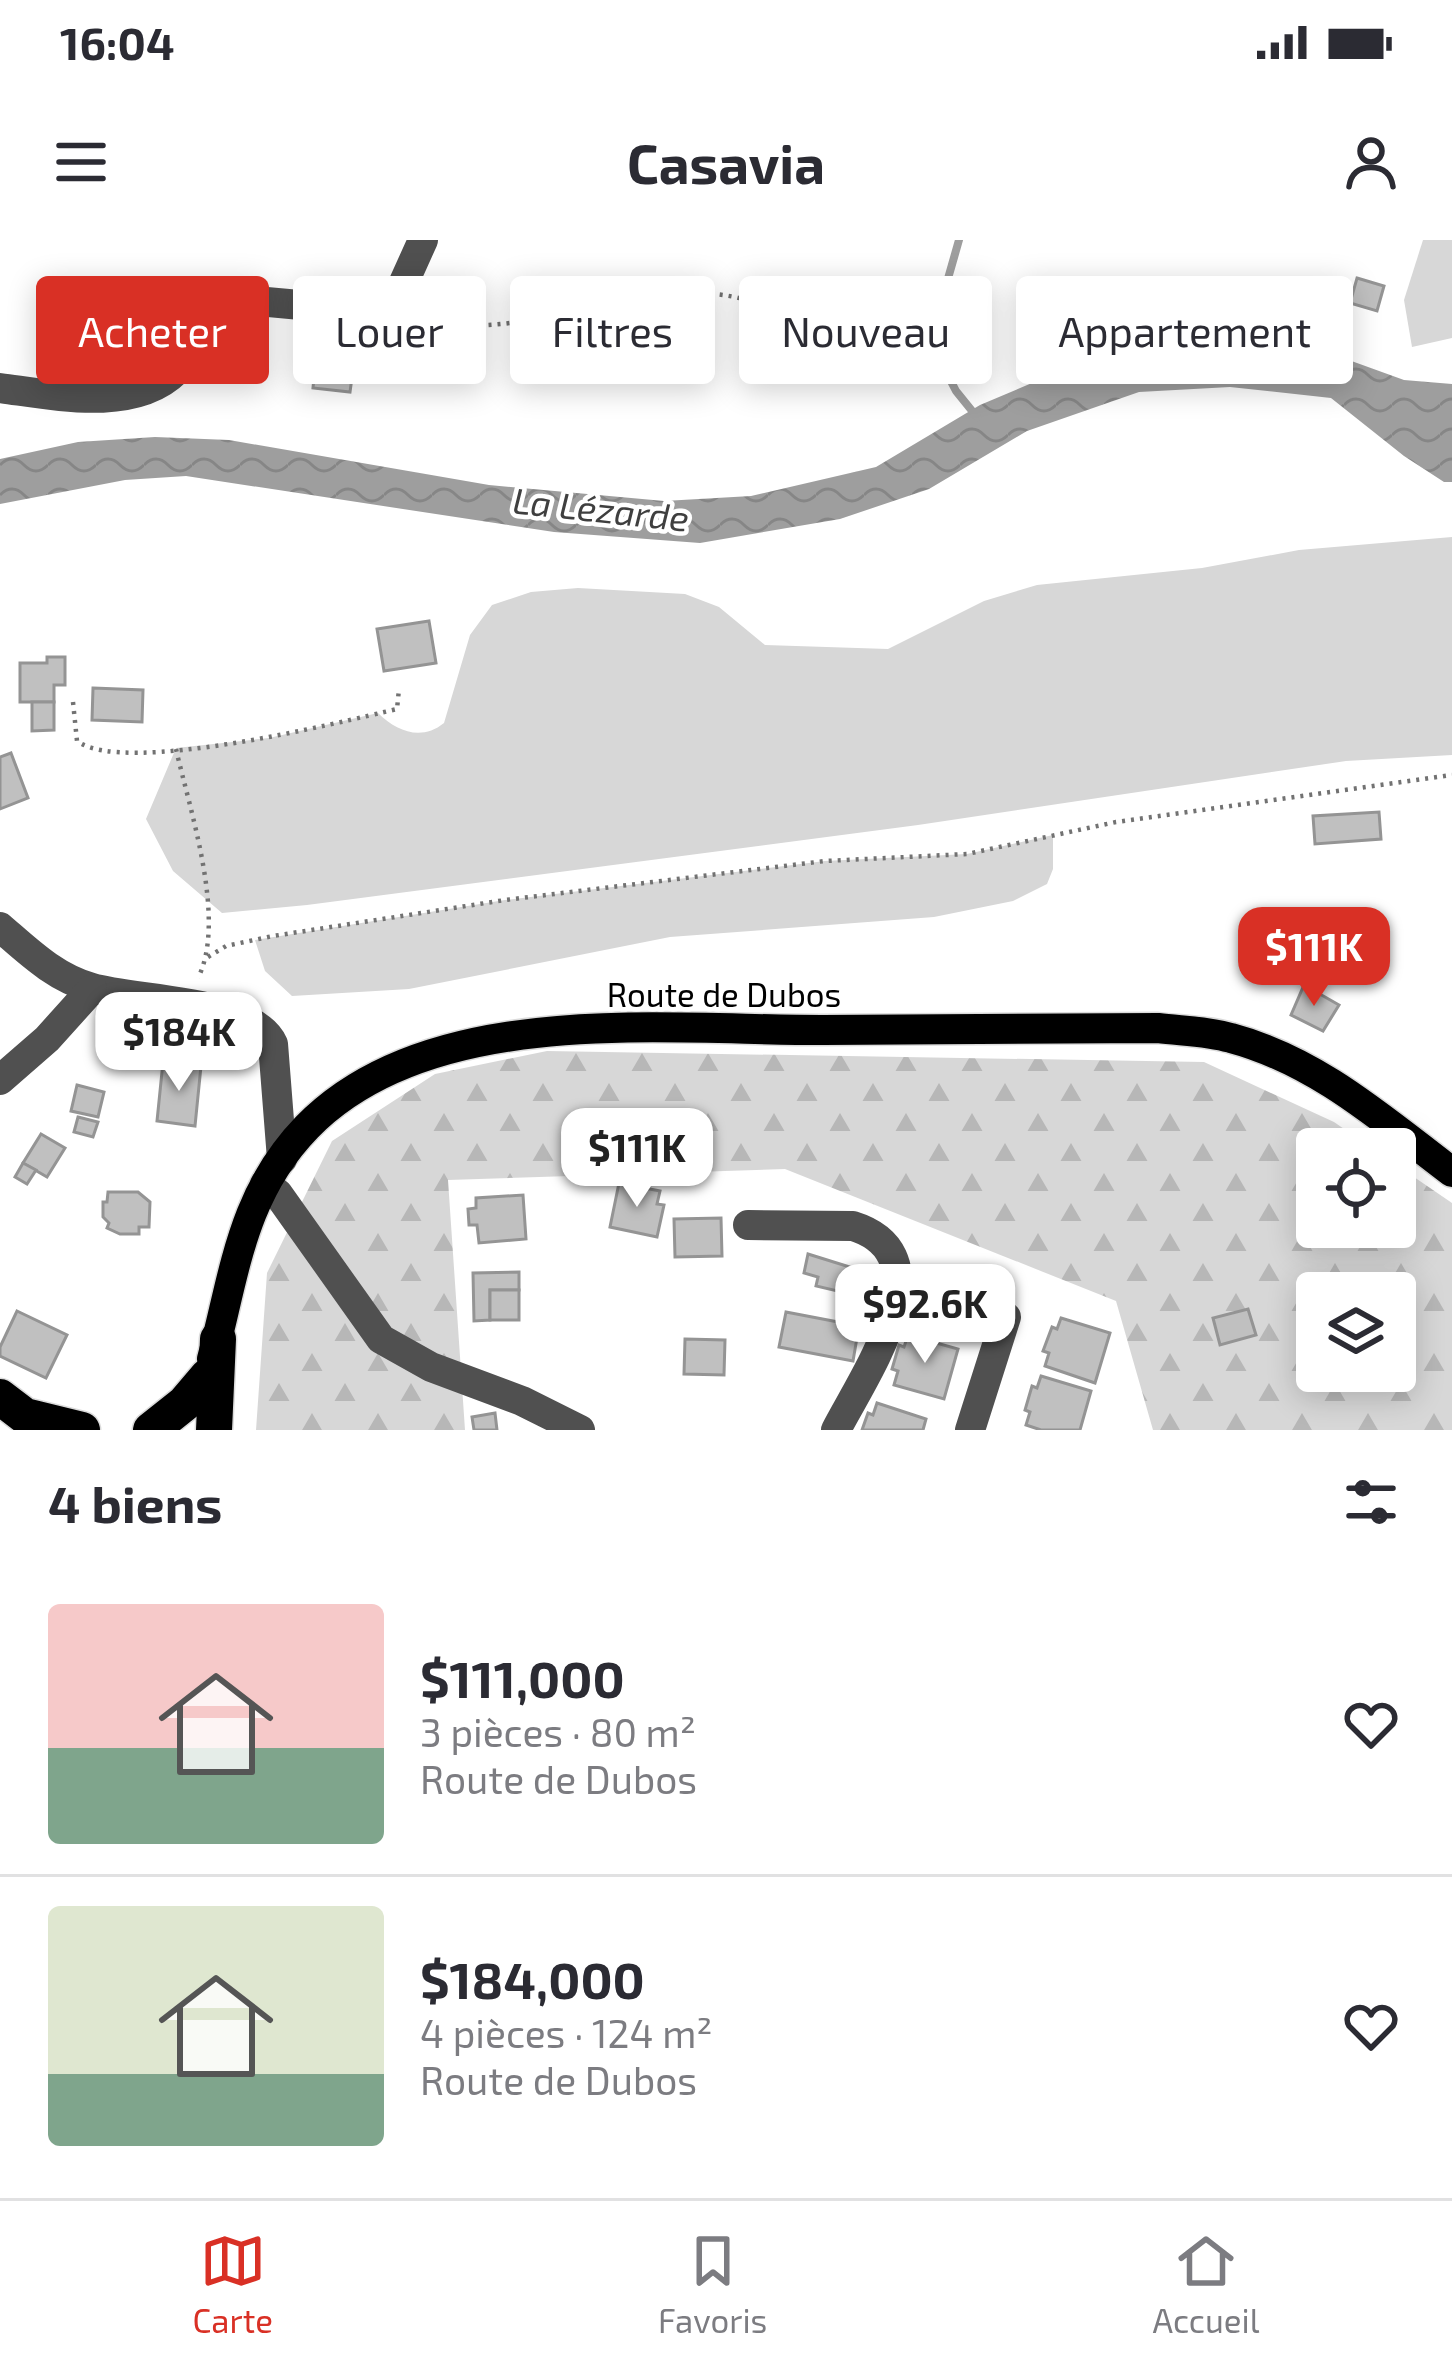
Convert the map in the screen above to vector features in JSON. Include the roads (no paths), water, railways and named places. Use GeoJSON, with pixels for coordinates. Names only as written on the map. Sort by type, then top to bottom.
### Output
{"type":"FeatureCollection","features":[{"type":"Feature","properties":{"kind":"highway"},"geometry":{"type":"LineString","coordinates":[[214,1430],[218,1339]]}},
{"type":"Feature","properties":{"kind":"highway"},"geometry":{"type":"LineString","coordinates":[[151,1430],[185,1403],[208,1376]]}},
{"type":"Feature","properties":{"kind":"highway"},"geometry":{"type":"LineString","coordinates":[[0,1396],[26,1415],[82,1430]]}},
{"type":"Feature","properties":{"kind":"main road","name":"Route de Dubos"},"geometry":{"type":"LineString","coordinates":[[198,1430],[241,1235],[273,1171],[326,1109],[376,1076],[430,1055],[549,1030],[1158,1028],[1228,1036],[1287,1057],[1330,1080],[1452,1172]]}},
{"type":"Feature","properties":{"kind":"street"},"geometry":{"type":"LineString","coordinates":[[0,388],[103,396],[164,384],[176,371],[182,303],[192,295],[364,311],[392,303],[423,240]]}},
{"type":"Feature","properties":{"kind":"street"},"geometry":{"type":"LineString","coordinates":[[0,927],[55,973],[92,988],[248,1019],[269,1034],[273,1044],[273,1171],[278,1194],[381,1339],[430,1367],[522,1401],[580,1430]]}},
{"type":"Feature","properties":{"kind":"street"},"geometry":{"type":"LineString","coordinates":[[0,1080],[47,1039],[92,988]]}},
{"type":"Feature","properties":{"kind":"street"},"geometry":{"type":"LineString","coordinates":[[748,1225],[853,1226],[869,1231],[895,1261],[898,1287],[891,1321],[836,1430]]}},
{"type":"Feature","properties":{"kind":"street"},"geometry":{"type":"LineString","coordinates":[[970,1430],[1006,1317]]}},
{"type":"Feature","properties":{"kind":"water","name":"La Lézarde"},"geometry":{"type":"Polygon","coordinates":[[[1353,362],[1404,380],[1452,384],[1452,482],[1444,482],[1404,456],[1331,398],[1230,387],[1139,392],[1027,431],[929,489],[840,519],[700,543],[554,532],[186,476],[125,480],[0,504],[0,459],[78,442],[155,437],[229,440],[489,485],[664,501],[751,496],[876,467],[980,405],[1030,384],[1353,384],[1353,362]]]}},
{"type":"Feature","properties":{"kind":"waterway"},"geometry":{"type":"LineString","coordinates":[[959,240],[945,289],[941,362],[977,417]]}}]}
